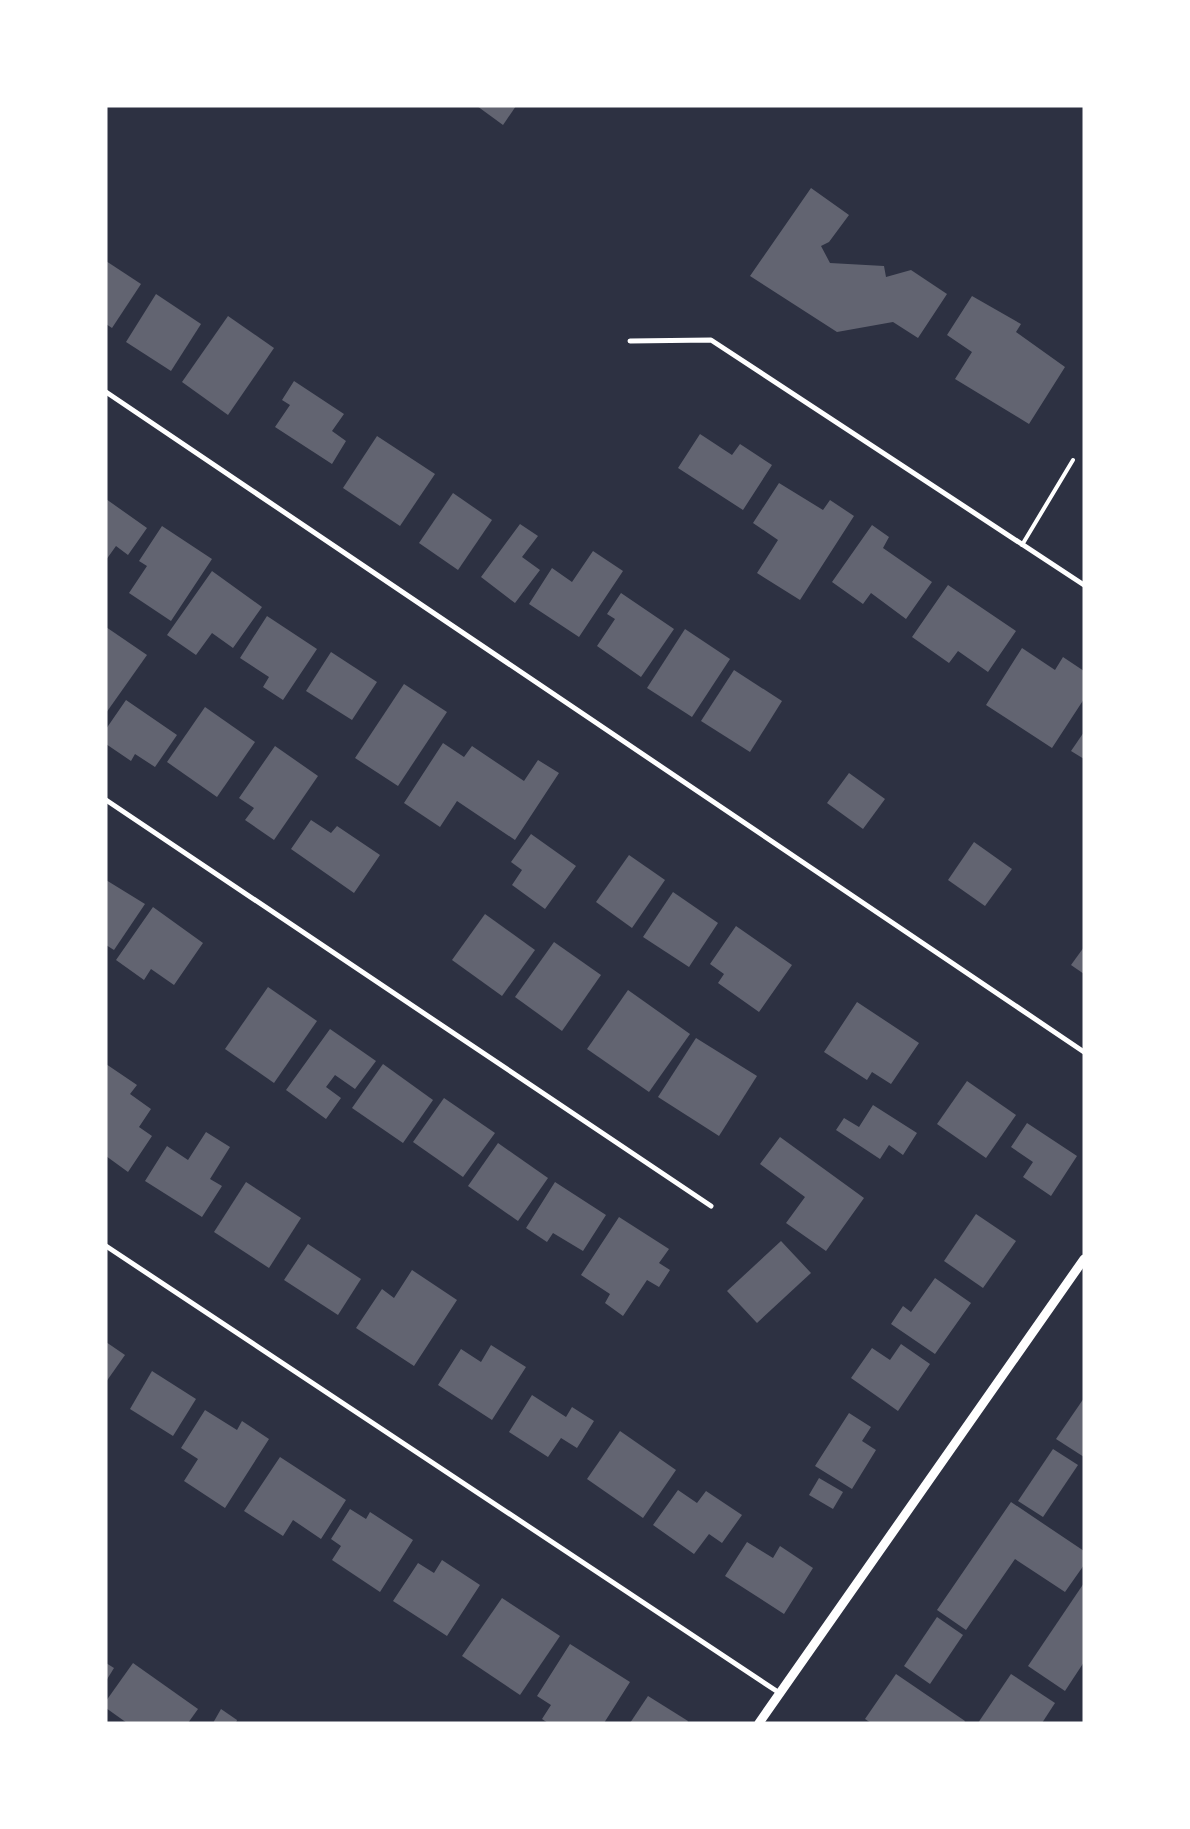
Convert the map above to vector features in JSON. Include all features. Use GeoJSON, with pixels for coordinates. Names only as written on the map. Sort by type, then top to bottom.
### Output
{"type":"FeatureCollection","features":[{"type":"Feature","properties":{"kind":"street"},"geometry":{"type":"LineString","coordinates":[[630,341],[711,340],[1084,585]]}},
{"type":"Feature","properties":{"kind":"street"},"geometry":{"type":"LineString","coordinates":[[106,392],[1084,1052]]}},
{"type":"Feature","properties":{"kind":"street"},"geometry":{"type":"LineString","coordinates":[[106,800],[711,1206]]}},
{"type":"Feature","properties":{"kind":"street"},"geometry":{"type":"LineString","coordinates":[[106,1246],[778,1692]]}},
{"type":"Feature","properties":{"kind":"street"},"geometry":{"type":"LineString","coordinates":[[759,1723],[778,1692],[1084,1259]]}},
{"type":"Feature","properties":{"kind":"lane"},"geometry":{"type":"LineString","coordinates":[[1022,545],[1073,460]]}},
{"type":"Feature","properties":{"kind":"building"},"geometry":{"type":"Polygon","coordinates":[[[477,106],[516,106],[503,125],[477,106]]]}},
{"type":"Feature","properties":{"kind":"building"},"geometry":{"type":"Polygon","coordinates":[[[811,188],[849,215],[829,242],[821,246],[830,263],[884,266],[886,277],[911,270],[947,294],[918,338],[893,322],[837,332],[750,276],[811,188]]]}},
{"type":"Feature","properties":{"kind":"building"},"geometry":{"type":"Polygon","coordinates":[[[106,261],[141,284],[112,328],[106,324],[106,261]]]}},
{"type":"Feature","properties":{"kind":"building"},"geometry":{"type":"Polygon","coordinates":[[[156,294],[201,324],[171,371],[126,342],[156,294]]]}},
{"type":"Feature","properties":{"kind":"building"},"geometry":{"type":"Polygon","coordinates":[[[972,296],[1021,324],[1016,332],[1065,367],[1029,424],[955,379],[972,352],[947,335],[972,296]]]}},
{"type":"Feature","properties":{"kind":"building"},"geometry":{"type":"Polygon","coordinates":[[[228,316],[274,348],[228,415],[182,382],[228,316]]]}},
{"type":"Feature","properties":{"kind":"building"},"geometry":{"type":"Polygon","coordinates":[[[294,381],[344,414],[332,431],[346,441],[332,464],[275,427],[290,405],[282,400],[294,381]]]}},
{"type":"Feature","properties":{"kind":"building"},"geometry":{"type":"Polygon","coordinates":[[[700,434],[732,455],[740,444],[772,465],[743,510],[678,468],[700,434]]]}},
{"type":"Feature","properties":{"kind":"building"},"geometry":{"type":"Polygon","coordinates":[[[377,436],[435,474],[400,526],[343,488],[377,436]]]}},
{"type":"Feature","properties":{"kind":"building"},"geometry":{"type":"Polygon","coordinates":[[[779,483],[823,510],[830,500],[854,516],[800,600],[757,573],[778,540],[753,523],[779,483]]]}},
{"type":"Feature","properties":{"kind":"building"},"geometry":{"type":"Polygon","coordinates":[[[453,493],[492,520],[458,570],[419,543],[453,493]]]}},
{"type":"Feature","properties":{"kind":"building"},"geometry":{"type":"Polygon","coordinates":[[[106,499],[147,528],[128,555],[116,546],[106,560],[106,499]]]}},
{"type":"Feature","properties":{"kind":"building"},"geometry":{"type":"Polygon","coordinates":[[[520,524],[538,536],[522,557],[540,570],[515,603],[481,577],[520,524]]]}},
{"type":"Feature","properties":{"kind":"building"},"geometry":{"type":"Polygon","coordinates":[[[872,525],[889,537],[883,548],[932,582],[906,619],[871,593],[863,604],[832,582],[872,525]]]}},
{"type":"Feature","properties":{"kind":"building"},"geometry":{"type":"Polygon","coordinates":[[[162,526],[212,559],[171,621],[129,593],[147,566],[139,561],[162,526]]]}},
{"type":"Feature","properties":{"kind":"building"},"geometry":{"type":"Polygon","coordinates":[[[593,551],[623,571],[579,637],[529,604],[552,568],[572,582],[593,551]]]}},
{"type":"Feature","properties":{"kind":"building"},"geometry":{"type":"Polygon","coordinates":[[[212,571],[262,607],[233,648],[212,633],[196,655],[167,635],[212,571]]]}},
{"type":"Feature","properties":{"kind":"building"},"geometry":{"type":"Polygon","coordinates":[[[948,585],[1016,631],[988,672],[958,651],[949,663],[912,637],[948,585]]]}},
{"type":"Feature","properties":{"kind":"building"},"geometry":{"type":"Polygon","coordinates":[[[621,593],[674,629],[641,677],[597,646],[615,619],[607,614],[621,593]]]}},
{"type":"Feature","properties":{"kind":"building"},"geometry":{"type":"Polygon","coordinates":[[[267,616],[317,649],[283,700],[263,687],[269,677],[240,658],[267,616]]]}},
{"type":"Feature","properties":{"kind":"building"},"geometry":{"type":"Polygon","coordinates":[[[106,627],[147,655],[106,713],[106,627]]]}},
{"type":"Feature","properties":{"kind":"building"},"geometry":{"type":"Polygon","coordinates":[[[685,629],[730,659],[692,717],[647,688],[685,629]]]}},
{"type":"Feature","properties":{"kind":"building"},"geometry":{"type":"Polygon","coordinates":[[[1022,648],[1055,670],[1063,657],[1084,671],[1084,699],[1052,748],[986,705],[1022,648]]]}},
{"type":"Feature","properties":{"kind":"building"},"geometry":{"type":"Polygon","coordinates":[[[331,652],[377,682],[352,720],[306,691],[331,652]]]}},
{"type":"Feature","properties":{"kind":"building"},"geometry":{"type":"Polygon","coordinates":[[[734,670],[782,701],[750,752],[701,721],[734,670]]]}},
{"type":"Feature","properties":{"kind":"building"},"geometry":{"type":"Polygon","coordinates":[[[404,684],[447,712],[398,786],[355,758],[404,684]]]}},
{"type":"Feature","properties":{"kind":"building"},"geometry":{"type":"Polygon","coordinates":[[[126,700],[177,735],[155,767],[135,754],[131,761],[106,744],[106,729],[126,700]]]}},
{"type":"Feature","properties":{"kind":"building"},"geometry":{"type":"Polygon","coordinates":[[[205,707],[255,742],[217,797],[167,762],[205,707]]]}},
{"type":"Feature","properties":{"kind":"building"},"geometry":{"type":"Polygon","coordinates":[[[1084,732],[1084,759],[1071,751],[1084,732]]]}},
{"type":"Feature","properties":{"kind":"building"},"geometry":{"type":"Polygon","coordinates":[[[443,743],[464,757],[472,746],[524,781],[538,760],[559,773],[515,840],[457,801],[440,827],[404,803],[443,743]]]}},
{"type":"Feature","properties":{"kind":"building"},"geometry":{"type":"Polygon","coordinates":[[[275,746],[318,776],[274,840],[245,820],[254,808],[239,798],[275,746]]]}},
{"type":"Feature","properties":{"kind":"building"},"geometry":{"type":"Polygon","coordinates":[[[849,773],[885,799],[863,829],[827,803],[849,773]]]}},
{"type":"Feature","properties":{"kind":"building"},"geometry":{"type":"Polygon","coordinates":[[[311,820],[331,833],[337,826],[380,855],[354,893],[291,849],[311,820]]]}},
{"type":"Feature","properties":{"kind":"building"},"geometry":{"type":"Polygon","coordinates":[[[531,834],[576,866],[545,909],[512,885],[522,870],[511,862],[531,834]]]}},
{"type":"Feature","properties":{"kind":"building"},"geometry":{"type":"Polygon","coordinates":[[[974,842],[1012,869],[985,906],[948,880],[974,842]]]}},
{"type":"Feature","properties":{"kind":"building"},"geometry":{"type":"Polygon","coordinates":[[[629,855],[665,880],[632,928],[596,902],[629,855]]]}},
{"type":"Feature","properties":{"kind":"building"},"geometry":{"type":"Polygon","coordinates":[[[106,880],[145,904],[114,950],[106,945],[106,880]]]}},
{"type":"Feature","properties":{"kind":"building"},"geometry":{"type":"Polygon","coordinates":[[[673,892],[718,923],[689,967],[643,937],[673,892]]]}},
{"type":"Feature","properties":{"kind":"building"},"geometry":{"type":"Polygon","coordinates":[[[153,907],[203,943],[174,985],[151,969],[144,980],[116,960],[153,907]]]}},
{"type":"Feature","properties":{"kind":"building"},"geometry":{"type":"Polygon","coordinates":[[[485,914],[535,950],[502,996],[452,960],[485,914]]]}},
{"type":"Feature","properties":{"kind":"building"},"geometry":{"type":"Polygon","coordinates":[[[736,926],[792,965],[759,1012],[718,983],[724,974],[710,964],[736,926]]]}},
{"type":"Feature","properties":{"kind":"building"},"geometry":{"type":"Polygon","coordinates":[[[554,942],[601,975],[562,1031],[515,997],[554,942]]]}},
{"type":"Feature","properties":{"kind":"building"},"geometry":{"type":"Polygon","coordinates":[[[1084,947],[1084,974],[1071,965],[1084,947]]]}},
{"type":"Feature","properties":{"kind":"building"},"geometry":{"type":"Polygon","coordinates":[[[268,987],[317,1021],[274,1083],[225,1049],[268,987]]]}},
{"type":"Feature","properties":{"kind":"building"},"geometry":{"type":"Polygon","coordinates":[[[628,990],[690,1034],[649,1092],[587,1049],[628,990]]]}},
{"type":"Feature","properties":{"kind":"building"},"geometry":{"type":"Polygon","coordinates":[[[857,1002],[919,1043],[891,1084],[872,1072],[867,1080],[824,1052],[857,1002]]]}},
{"type":"Feature","properties":{"kind":"building"},"geometry":{"type":"Polygon","coordinates":[[[330,1029],[376,1061],[355,1089],[335,1075],[326,1087],[341,1098],[326,1119],[286,1090],[330,1029]]]}},
{"type":"Feature","properties":{"kind":"building"},"geometry":{"type":"Polygon","coordinates":[[[696,1038],[757,1076],[719,1136],[658,1097],[696,1038]]]}},
{"type":"Feature","properties":{"kind":"building"},"geometry":{"type":"Polygon","coordinates":[[[106,1064],[137,1085],[130,1094],[151,1109],[139,1127],[152,1136],[128,1172],[106,1156],[106,1064]]]}},
{"type":"Feature","properties":{"kind":"building"},"geometry":{"type":"Polygon","coordinates":[[[383,1064],[433,1100],[403,1143],[352,1108],[383,1064]]]}},
{"type":"Feature","properties":{"kind":"building"},"geometry":{"type":"Polygon","coordinates":[[[967,1081],[1016,1115],[986,1158],[937,1124],[967,1081]]]}},
{"type":"Feature","properties":{"kind":"building"},"geometry":{"type":"Polygon","coordinates":[[[444,1098],[495,1133],[463,1177],[413,1142],[444,1098]]]}},
{"type":"Feature","properties":{"kind":"building"},"geometry":{"type":"Polygon","coordinates":[[[873,1105],[917,1133],[903,1155],[889,1145],[880,1159],[836,1130],[844,1118],[859,1127],[873,1105]]]}},
{"type":"Feature","properties":{"kind":"building"},"geometry":{"type":"Polygon","coordinates":[[[1027,1123],[1077,1156],[1051,1196],[1023,1177],[1033,1162],[1011,1147],[1027,1123]]]}},
{"type":"Feature","properties":{"kind":"building"},"geometry":{"type":"Polygon","coordinates":[[[206,1132],[230,1147],[210,1179],[222,1186],[202,1217],[145,1181],[167,1146],[188,1160],[206,1132]]]}},
{"type":"Feature","properties":{"kind":"building"},"geometry":{"type":"Polygon","coordinates":[[[780,1137],[864,1198],[826,1251],[786,1223],[805,1197],[760,1164],[780,1137]]]}},
{"type":"Feature","properties":{"kind":"building"},"geometry":{"type":"Polygon","coordinates":[[[498,1143],[548,1178],[518,1221],[468,1186],[498,1143]]]}},
{"type":"Feature","properties":{"kind":"building"},"geometry":{"type":"Polygon","coordinates":[[[246,1182],[301,1218],[269,1268],[214,1232],[246,1182]]]}},
{"type":"Feature","properties":{"kind":"building"},"geometry":{"type":"Polygon","coordinates":[[[555,1182],[606,1215],[583,1251],[553,1233],[547,1242],[526,1228],[555,1182]]]}},
{"type":"Feature","properties":{"kind":"building"},"geometry":{"type":"Polygon","coordinates":[[[976,1214],[1016,1241],[983,1288],[944,1261],[976,1214]]]}},
{"type":"Feature","properties":{"kind":"building"},"geometry":{"type":"Polygon","coordinates":[[[619,1217],[669,1249],[659,1263],[670,1270],[659,1287],[647,1280],[623,1316],[605,1303],[610,1294],[581,1275],[619,1217]]]}},
{"type":"Feature","properties":{"kind":"building"},"geometry":{"type":"Polygon","coordinates":[[[781,1241],[811,1273],[757,1323],[727,1291],[781,1241]]]}},
{"type":"Feature","properties":{"kind":"building"},"geometry":{"type":"Polygon","coordinates":[[[308,1244],[361,1279],[338,1315],[284,1280],[308,1244]]]}},
{"type":"Feature","properties":{"kind":"building"},"geometry":{"type":"Polygon","coordinates":[[[412,1270],[457,1300],[414,1366],[356,1328],[382,1289],[394,1298],[412,1270]]]}},
{"type":"Feature","properties":{"kind":"building"},"geometry":{"type":"Polygon","coordinates":[[[935,1278],[971,1303],[935,1354],[891,1324],[903,1306],[911,1312],[935,1278]]]}},
{"type":"Feature","properties":{"kind":"building"},"geometry":{"type":"Polygon","coordinates":[[[106,1342],[125,1355],[106,1382],[106,1342]]]}},
{"type":"Feature","properties":{"kind":"building"},"geometry":{"type":"Polygon","coordinates":[[[901,1344],[930,1364],[898,1411],[851,1378],[872,1348],[890,1360],[901,1344]]]}},
{"type":"Feature","properties":{"kind":"building"},"geometry":{"type":"Polygon","coordinates":[[[491,1345],[526,1367],[492,1420],[438,1385],[461,1349],[481,1362],[491,1345]]]}},
{"type":"Feature","properties":{"kind":"building"},"geometry":{"type":"Polygon","coordinates":[[[152,1371],[196,1399],[173,1436],[130,1409],[152,1371]]]}},
{"type":"Feature","properties":{"kind":"building"},"geometry":{"type":"Polygon","coordinates":[[[532,1395],[566,1417],[572,1407],[594,1421],[577,1448],[561,1438],[548,1457],[509,1432],[532,1395]]]}},
{"type":"Feature","properties":{"kind":"building"},"geometry":{"type":"Polygon","coordinates":[[[1084,1398],[1084,1457],[1056,1439],[1084,1398]]]}},
{"type":"Feature","properties":{"kind":"building"},"geometry":{"type":"Polygon","coordinates":[[[205,1410],[237,1430],[242,1421],[269,1439],[225,1508],[184,1481],[198,1459],[181,1448],[205,1410]]]}},
{"type":"Feature","properties":{"kind":"building"},"geometry":{"type":"Polygon","coordinates":[[[849,1413],[871,1427],[862,1441],[876,1450],[852,1489],[815,1466],[849,1413]]]}},
{"type":"Feature","properties":{"kind":"building"},"geometry":{"type":"Polygon","coordinates":[[[620,1431],[676,1470],[643,1518],[587,1479],[620,1431]]]}},
{"type":"Feature","properties":{"kind":"building"},"geometry":{"type":"Polygon","coordinates":[[[1053,1449],[1078,1465],[1043,1517],[1018,1501],[1053,1449]]]}},
{"type":"Feature","properties":{"kind":"building"},"geometry":{"type":"Polygon","coordinates":[[[280,1457],[346,1500],[321,1539],[293,1520],[283,1536],[244,1511],[280,1457]]]}},
{"type":"Feature","properties":{"kind":"building"},"geometry":{"type":"Polygon","coordinates":[[[819,1478],[843,1492],[833,1509],[809,1495],[819,1478]]]}},
{"type":"Feature","properties":{"kind":"building"},"geometry":{"type":"Polygon","coordinates":[[[678,1490],[697,1503],[706,1491],[742,1515],[722,1543],[709,1534],[694,1554],[653,1525],[678,1490]]]}},
{"type":"Feature","properties":{"kind":"building"},"geometry":{"type":"Polygon","coordinates":[[[1011,1502],[1084,1551],[1084,1565],[1065,1592],[1015,1559],[966,1630],[937,1610],[1011,1502]]]}},
{"type":"Feature","properties":{"kind":"building"},"geometry":{"type":"Polygon","coordinates":[[[350,1509],[366,1519],[370,1512],[413,1540],[380,1592],[332,1560],[341,1546],[331,1539],[350,1509]]]}},
{"type":"Feature","properties":{"kind":"building"},"geometry":{"type":"Polygon","coordinates":[[[747,1542],[773,1558],[780,1546],[813,1568],[784,1614],[725,1576],[747,1542]]]}},
{"type":"Feature","properties":{"kind":"building"},"geometry":{"type":"Polygon","coordinates":[[[442,1560],[480,1585],[447,1636],[393,1601],[418,1563],[434,1573],[442,1560]]]}},
{"type":"Feature","properties":{"kind":"building"},"geometry":{"type":"Polygon","coordinates":[[[1084,1583],[1084,1662],[1065,1691],[1028,1666],[1084,1583]]]}},
{"type":"Feature","properties":{"kind":"building"},"geometry":{"type":"Polygon","coordinates":[[[502,1598],[560,1636],[520,1695],[462,1656],[502,1598]]]}},
{"type":"Feature","properties":{"kind":"building"},"geometry":{"type":"Polygon","coordinates":[[[937,1617],[963,1635],[930,1684],[904,1666],[937,1617]]]}},
{"type":"Feature","properties":{"kind":"building"},"geometry":{"type":"Polygon","coordinates":[[[570,1644],[630,1682],[604,1723],[548,1723],[542,1719],[551,1705],[537,1696],[570,1644]]]}},
{"type":"Feature","properties":{"kind":"building"},"geometry":{"type":"Polygon","coordinates":[[[106,1663],[114,1668],[106,1681],[106,1663]]]}},
{"type":"Feature","properties":{"kind":"building"},"geometry":{"type":"Polygon","coordinates":[[[133,1663],[198,1709],[188,1723],[127,1723],[106,1708],[106,1701],[133,1663]]]}},
{"type":"Feature","properties":{"kind":"building"},"geometry":{"type":"Polygon","coordinates":[[[896,1674],[965,1721],[964,1723],[871,1723],[865,1719],[896,1674]]]}},
{"type":"Feature","properties":{"kind":"building"},"geometry":{"type":"Polygon","coordinates":[[[1011,1674],[1055,1703],[1042,1723],[978,1723],[1011,1674]]]}},
{"type":"Feature","properties":{"kind":"building"},"geometry":{"type":"Polygon","coordinates":[[[648,1696],[688,1721],[687,1723],[630,1723],[648,1696]]]}},
{"type":"Feature","properties":{"kind":"building"},"geometry":{"type":"Polygon","coordinates":[[[221,1709],[237,1720],[236,1723],[213,1723],[221,1709]]]}}]}
